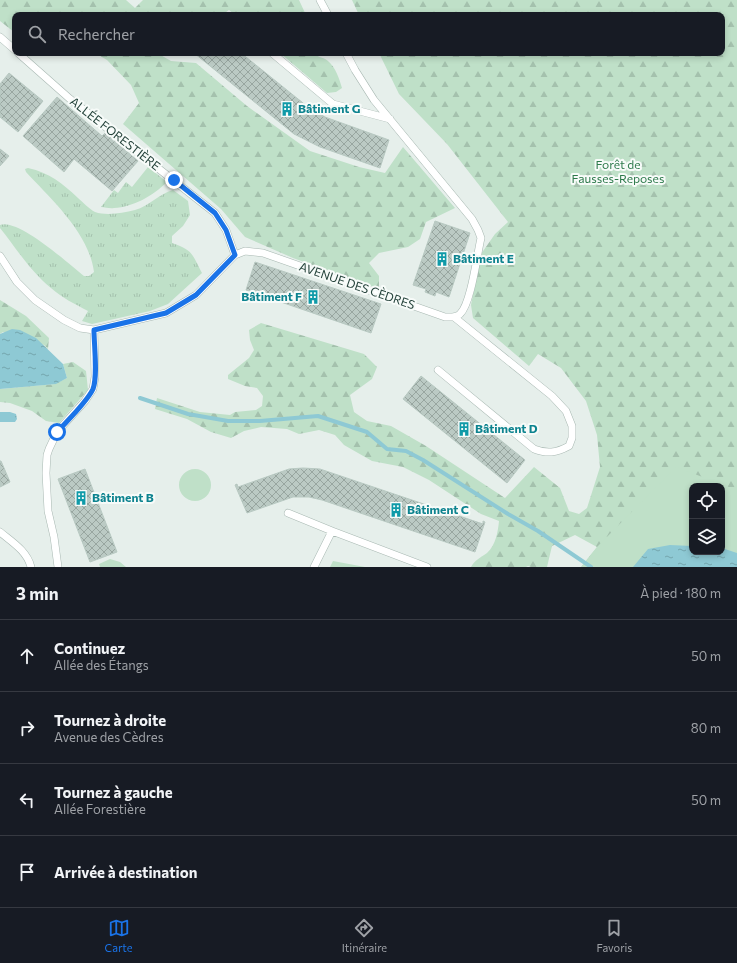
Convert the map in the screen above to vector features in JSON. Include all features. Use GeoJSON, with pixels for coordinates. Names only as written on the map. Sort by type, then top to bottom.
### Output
{"type":"FeatureCollection","features":[{"type":"Feature","properties":{"kind":"lane"},"geometry":{"type":"LineString","coordinates":[[320,0],[326,12]]}},
{"type":"Feature","properties":{"kind":"lane"},"geometry":{"type":"LineString","coordinates":[[0,37],[12,47]]}},
{"type":"Feature","properties":{"kind":"lane","name":"ALLÉE FORESTIÈRE"},"geometry":{"type":"LineString","coordinates":[[21,56],[70,98],[215,213],[226,230],[235,255]]}},
{"type":"Feature","properties":{"kind":"lane"},"geometry":{"type":"LineString","coordinates":[[276,56],[333,104],[390,119]]}},
{"type":"Feature","properties":{"kind":"lane"},"geometry":{"type":"LineString","coordinates":[[348,56],[374,100],[472,219],[478,230],[481,238],[469,295],[463,311],[459,316],[454,318],[552,396],[566,411],[572,426],[572,438],[569,446],[563,449],[544,453],[534,449],[438,370]]}},
{"type":"Feature","properties":{"kind":"lane","name":"AVENUE DES CÈDRES"},"geometry":{"type":"LineString","coordinates":[[235,255],[245,251],[263,253],[445,317],[454,318]]}},
{"type":"Feature","properties":{"kind":"lane"},"geometry":{"type":"LineString","coordinates":[[0,256],[17,282],[35,300],[64,320],[80,328],[94,330],[166,313],[196,295],[235,255]]}},
{"type":"Feature","properties":{"kind":"lane"},"geometry":{"type":"LineString","coordinates":[[58,567],[54,537],[48,511],[46,473],[47,455],[48,449],[57,432],[85,401],[93,389],[95,377],[94,330]]}},
{"type":"Feature","properties":{"kind":"lane"},"geometry":{"type":"LineString","coordinates":[[288,513],[427,567]]}},
{"type":"Feature","properties":{"kind":"lane"},"geometry":{"type":"LineString","coordinates":[[314,567],[332,531]]}},
{"type":"Feature","properties":{"kind":"lane"},"geometry":{"type":"LineString","coordinates":[[0,532],[18,546],[25,555],[31,567]]}},
{"type":"Feature","properties":{"kind":"green space"},"geometry":{"type":"Polygon","coordinates":[[[0,0],[126,0],[135,8],[143,0],[299,0],[305,12],[231,12],[229,10],[226,12],[12,12],[12,30],[0,21],[0,0]]]}},
{"type":"Feature","properties":{"kind":"green space","name":"Forêt de Fausses-Reposes"},"geometry":{"type":"Polygon","coordinates":[[[352,0],[737,0],[737,553],[725,499],[725,483],[689,483],[689,488],[581,567],[597,547],[575,535],[552,546],[547,567],[471,567],[493,546],[499,521],[481,514],[429,480],[403,467],[372,461],[344,445],[335,435],[319,430],[299,434],[287,429],[261,427],[244,431],[231,438],[211,432],[187,419],[155,409],[157,398],[200,412],[230,415],[235,412],[256,410],[262,406],[263,396],[257,388],[245,386],[228,379],[228,375],[249,358],[254,350],[250,340],[249,330],[261,323],[364,354],[377,367],[372,379],[350,395],[354,412],[367,421],[391,426],[426,446],[505,498],[534,467],[560,488],[569,511],[579,514],[587,508],[600,467],[597,435],[586,401],[561,368],[538,354],[529,366],[473,318],[471,305],[481,254],[495,234],[508,222],[447,144],[399,94],[380,56],[725,56],[725,12],[358,12],[352,0]]]}},
{"type":"Feature","properties":{"kind":"green space"},"geometry":{"type":"Polygon","coordinates":[[[100,56],[162,56],[171,61],[196,63],[247,106],[310,151],[359,167],[385,173],[403,147],[455,208],[426,222],[420,239],[408,247],[379,253],[369,263],[379,276],[379,289],[293,258],[245,237],[221,209],[123,124],[139,103],[131,85],[107,60],[100,56]]]}},
{"type":"Feature","properties":{"kind":"green space"},"geometry":{"type":"Polygon","coordinates":[[[284,56],[317,56],[331,64],[342,88],[336,92],[327,93],[284,56]]]}},
{"type":"Feature","properties":{"kind":"green space"},"geometry":{"type":"Polygon","coordinates":[[[148,167],[167,182],[149,196],[135,203],[121,207],[101,207],[114,190],[118,193],[126,182],[132,187],[148,167]]]}},
{"type":"Feature","properties":{"kind":"green space"},"geometry":{"type":"Polygon","coordinates":[[[28,168],[55,179],[95,212],[104,214],[115,214],[135,210],[173,190],[188,201],[190,215],[183,226],[172,236],[172,243],[184,248],[191,254],[202,273],[168,304],[150,311],[92,324],[82,321],[88,311],[55,292],[43,281],[30,267],[0,228],[0,225],[8,225],[19,228],[43,243],[84,276],[89,276],[94,272],[91,258],[77,230],[57,205],[26,172],[25,169],[28,168]]]}},
{"type":"Feature","properties":{"kind":"green space"},"geometry":{"type":"Polygon","coordinates":[[[0,300],[26,316],[49,338],[48,349],[44,345],[3,332],[0,334],[0,300]]]}},
{"type":"Feature","properties":{"kind":"green space"},"geometry":{"type":"Polygon","coordinates":[[[73,362],[86,371],[88,390],[59,423],[46,421],[32,411],[10,403],[0,402],[0,389],[55,384],[67,378],[63,364],[73,362]]]}},
{"type":"Feature","properties":{"kind":"green space"},"geometry":{"type":"Polygon","coordinates":[[[676,467],[718,483],[689,483],[689,555],[725,555],[725,485],[737,490],[737,567],[581,567],[597,547],[676,467]]]}},
{"type":"Feature","properties":{"kind":"green space"},"geometry":{"type":"Polygon","coordinates":[[[198,469],[204,471],[209,476],[211,485],[209,494],[204,499],[192,501],[186,499],[181,494],[179,482],[181,476],[186,471],[198,469]]]}},
{"type":"Feature","properties":{"kind":"green space"},"geometry":{"type":"Polygon","coordinates":[[[110,559],[120,562],[126,567],[100,567],[99,564],[110,559]]]}},
{"type":"Feature","properties":{"kind":"green space"},"geometry":{"type":"Polygon","coordinates":[[[333,561],[365,567],[330,567],[333,561]]]}},
{"type":"Feature","properties":{"kind":"water"},"geometry":{"type":"Polygon","coordinates":[[[12,329],[20,330],[36,338],[63,364],[67,378],[56,384],[0,389],[0,334],[12,329]]]}},
{"type":"Feature","properties":{"kind":"water"},"geometry":{"type":"Polygon","coordinates":[[[0,412],[10,412],[16,414],[17,419],[15,422],[0,422],[0,412]]]}},
{"type":"Feature","properties":{"kind":"water"},"geometry":{"type":"Polygon","coordinates":[[[670,545],[689,546],[689,555],[725,555],[725,549],[737,553],[737,567],[633,567],[648,549],[670,545]]]}},
{"type":"Feature","properties":{"kind":"building","name":"Bâtiment G"},"geometry":{"type":"Polygon","coordinates":[[[198,56],[245,56],[308,107],[325,117],[389,140],[380,168],[320,147],[294,134],[198,56]]]}},
{"type":"Feature","properties":{"kind":"building"},"geometry":{"type":"Polygon","coordinates":[[[9,73],[43,101],[18,132],[0,117],[0,84],[9,73]]]}},
{"type":"Feature","properties":{"kind":"building"},"geometry":{"type":"Polygon","coordinates":[[[57,97],[102,136],[105,133],[138,161],[112,191],[74,159],[64,172],[23,136],[57,97]]]}},
{"type":"Feature","properties":{"kind":"building"},"geometry":{"type":"Polygon","coordinates":[[[0,149],[9,156],[0,166],[0,149]]]}},
{"type":"Feature","properties":{"kind":"building","name":"Bâtiment E"},"geometry":{"type":"Polygon","coordinates":[[[435,221],[470,233],[449,297],[436,292],[435,296],[425,292],[426,289],[413,285],[435,221]]]}},
{"type":"Feature","properties":{"kind":"building","name":"Bâtiment F"},"geometry":{"type":"Polygon","coordinates":[[[255,262],[381,304],[371,333],[246,290],[255,262]]]}},
{"type":"Feature","properties":{"kind":"building","name":"Bâtiment D"},"geometry":{"type":"Polygon","coordinates":[[[421,376],[525,460],[507,483],[403,399],[421,376]]]}},
{"type":"Feature","properties":{"kind":"building"},"geometry":{"type":"Polygon","coordinates":[[[0,461],[10,482],[0,487],[0,461]]]}},
{"type":"Feature","properties":{"kind":"building","name":"Bâtiment B"},"geometry":{"type":"Polygon","coordinates":[[[85,469],[117,552],[90,562],[58,479],[85,469]]]}},
{"type":"Feature","properties":{"kind":"building","name":"Bâtiment C"},"geometry":{"type":"Polygon","coordinates":[[[289,469],[320,469],[483,524],[483,521],[485,522],[475,552],[322,500],[309,497],[293,497],[247,513],[235,485],[237,484],[238,487],[289,469]]]}},
{"type":"Feature","properties":{"kind":"waterway"},"geometry":{"type":"LineString","coordinates":[[140,398],[188,414],[228,421],[260,421],[318,416],[367,432],[387,449],[406,451],[423,460],[508,514],[538,531],[591,567]]}},
{"type":"Feature","properties":{"kind":"place","name":"Bâtiment G"},"geometry":{"type":"Point","coordinates":[287,109]}},
{"type":"Feature","properties":{"kind":"place","name":"Bâtiment E"},"geometry":{"type":"Point","coordinates":[442,259]}},
{"type":"Feature","properties":{"kind":"place","name":"Bâtiment F"},"geometry":{"type":"Point","coordinates":[313,297]}},
{"type":"Feature","properties":{"kind":"place","name":"Bâtiment D"},"geometry":{"type":"Point","coordinates":[464,429]}},
{"type":"Feature","properties":{"kind":"place","name":"Bâtiment B"},"geometry":{"type":"Point","coordinates":[81,498]}},
{"type":"Feature","properties":{"kind":"place","name":"Bâtiment C"},"geometry":{"type":"Point","coordinates":[396,510]}},
{"type":"Feature","properties":{"kind":"route"},"geometry":{"type":"LineString","coordinates":[[57,432],[85,401],[93,389],[95,377],[94,330],[166,313],[196,295],[235,255],[226,230],[215,213],[174,180]]}}]}
